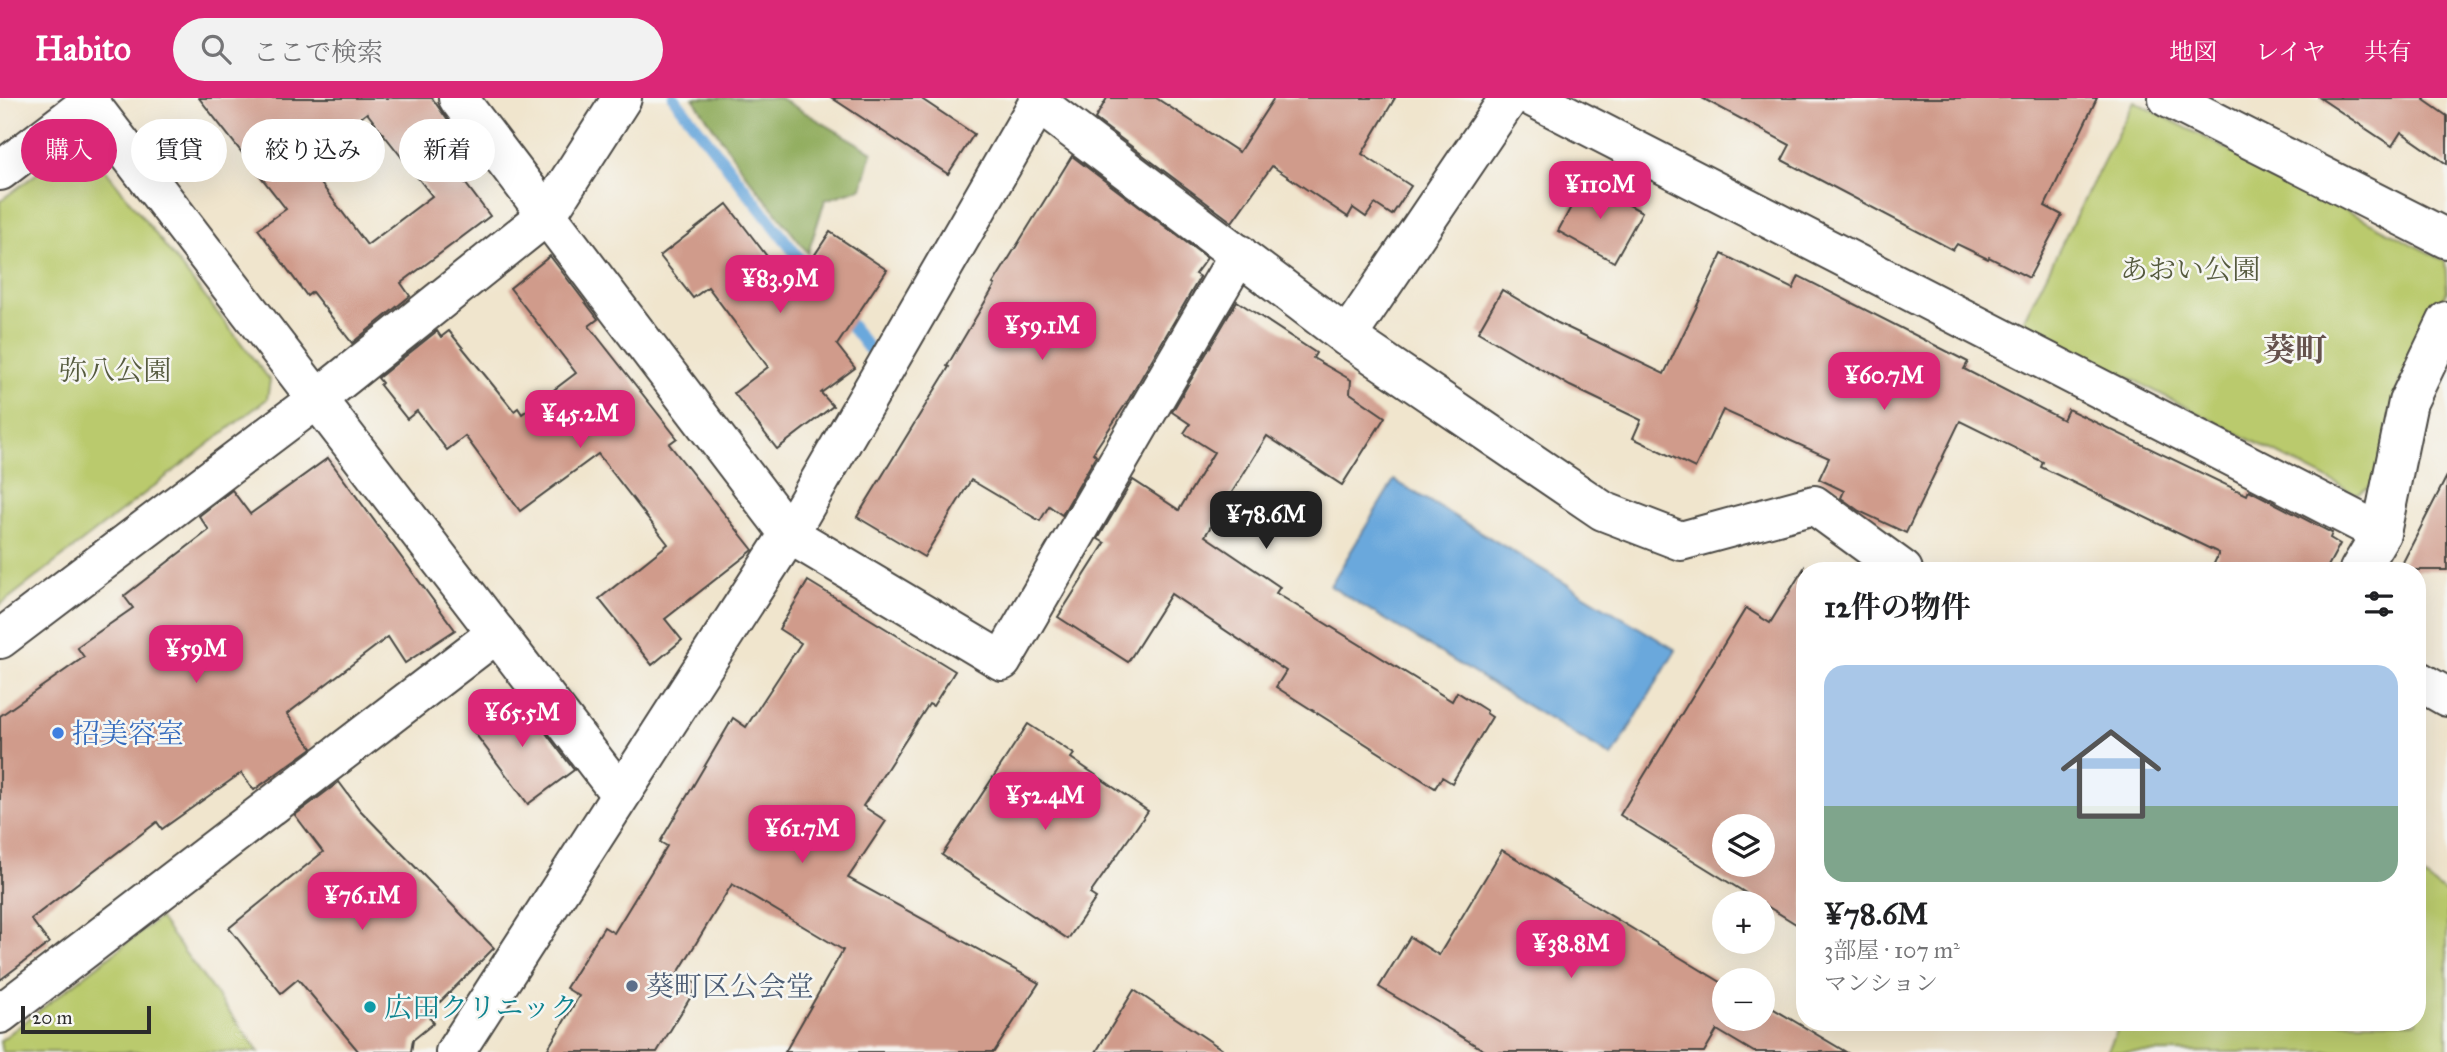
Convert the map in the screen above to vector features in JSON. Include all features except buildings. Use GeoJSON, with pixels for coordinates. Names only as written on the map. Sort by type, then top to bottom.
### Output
{"type":"FeatureCollection","features":[{"type":"Feature","properties":{"kind":"street"},"geometry":{"type":"LineString","coordinates":[[458,98],[789,534],[1002,661],[1239,254]]}},
{"type":"Feature","properties":{"kind":"street"},"geometry":{"type":"LineString","coordinates":[[0,639],[317,399],[547,215],[622,98]]}},
{"type":"Feature","properties":{"kind":"street"},"geometry":{"type":"LineString","coordinates":[[1347,337],[1510,98]]}},
{"type":"Feature","properties":{"kind":"street"},"geometry":{"type":"LineString","coordinates":[[1534,98],[2381,533]]}},
{"type":"Feature","properties":{"kind":"street"},"geometry":{"type":"LineString","coordinates":[[2168,98],[2447,239]]}},
{"type":"Feature","properties":{"kind":"street"},"geometry":{"type":"LineString","coordinates":[[0,171],[87,100],[620,794]]}},
{"type":"Feature","properties":{"kind":"street"},"geometry":{"type":"LineString","coordinates":[[455,1052],[789,534],[1039,101],[1347,337],[1603,511],[1681,541],[1814,505],[1892,562]]}},
{"type":"Feature","properties":{"kind":"street"},"geometry":{"type":"LineString","coordinates":[[2364,562],[2381,533],[2408,402],[2447,321]]}},
{"type":"Feature","properties":{"kind":"street"},"geometry":{"type":"LineString","coordinates":[[0,1014],[497,633]]}},
{"type":"Feature","properties":{"kind":"street"},"geometry":{"type":"LineString","coordinates":[[2426,685],[2447,697]]}},
{"type":"Feature","properties":{"kind":"green space"},"geometry":{"type":"Polygon","coordinates":[[[693,98],[780,98],[872,152],[862,188],[825,200],[808,253],[744,172],[693,98]]]}},
{"type":"Feature","properties":{"kind":"green space","name":"あおい公園"},"geometry":{"type":"Polygon","coordinates":[[[2134,101],[2445,261],[2447,291],[2399,384],[2378,483],[2356,494],[2022,323],[2134,101]]]}},
{"type":"Feature","properties":{"kind":"green space","name":"弥八公園"},"geometry":{"type":"Polygon","coordinates":[[[26,182],[115,182],[270,380],[267,399],[0,605],[0,201],[26,182]]]}},
{"type":"Feature","properties":{"kind":"green space"},"geometry":{"type":"Polygon","coordinates":[[[2426,879],[2447,894],[2447,1052],[2107,1052],[2117,1031],[2426,1031],[2426,879]]]}},
{"type":"Feature","properties":{"kind":"green space"},"geometry":{"type":"Polygon","coordinates":[[[159,918],[259,1052],[2,1052],[0,1041],[159,918]]]}},
{"type":"Feature","properties":{"kind":"water"},"geometry":{"type":"Polygon","coordinates":[[[1394,480],[1676,650],[1612,757],[1330,586],[1394,480]]]}},
{"type":"Feature","properties":{"kind":"waterway"},"geometry":{"type":"LineString","coordinates":[[674,98],[816,280]]}},
{"type":"Feature","properties":{"kind":"waterway"},"geometry":{"type":"LineString","coordinates":[[842,314],[869,349]]}},
{"type":"Feature","properties":{"kind":"place","name":"招美容室"},"geometry":{"type":"Point","coordinates":[58,733]}},
{"type":"Feature","properties":{"kind":"place","name":"葵町区公会堂"},"geometry":{"type":"Point","coordinates":[632,986]}},
{"type":"Feature","properties":{"kind":"place","name":"広田クリニック"},"geometry":{"type":"Point","coordinates":[370,1007]}},
{"type":"Feature","properties":{"kind":"district","name":"葵町"},"geometry":{"type":"Point","coordinates":[2295,350]}}]}
